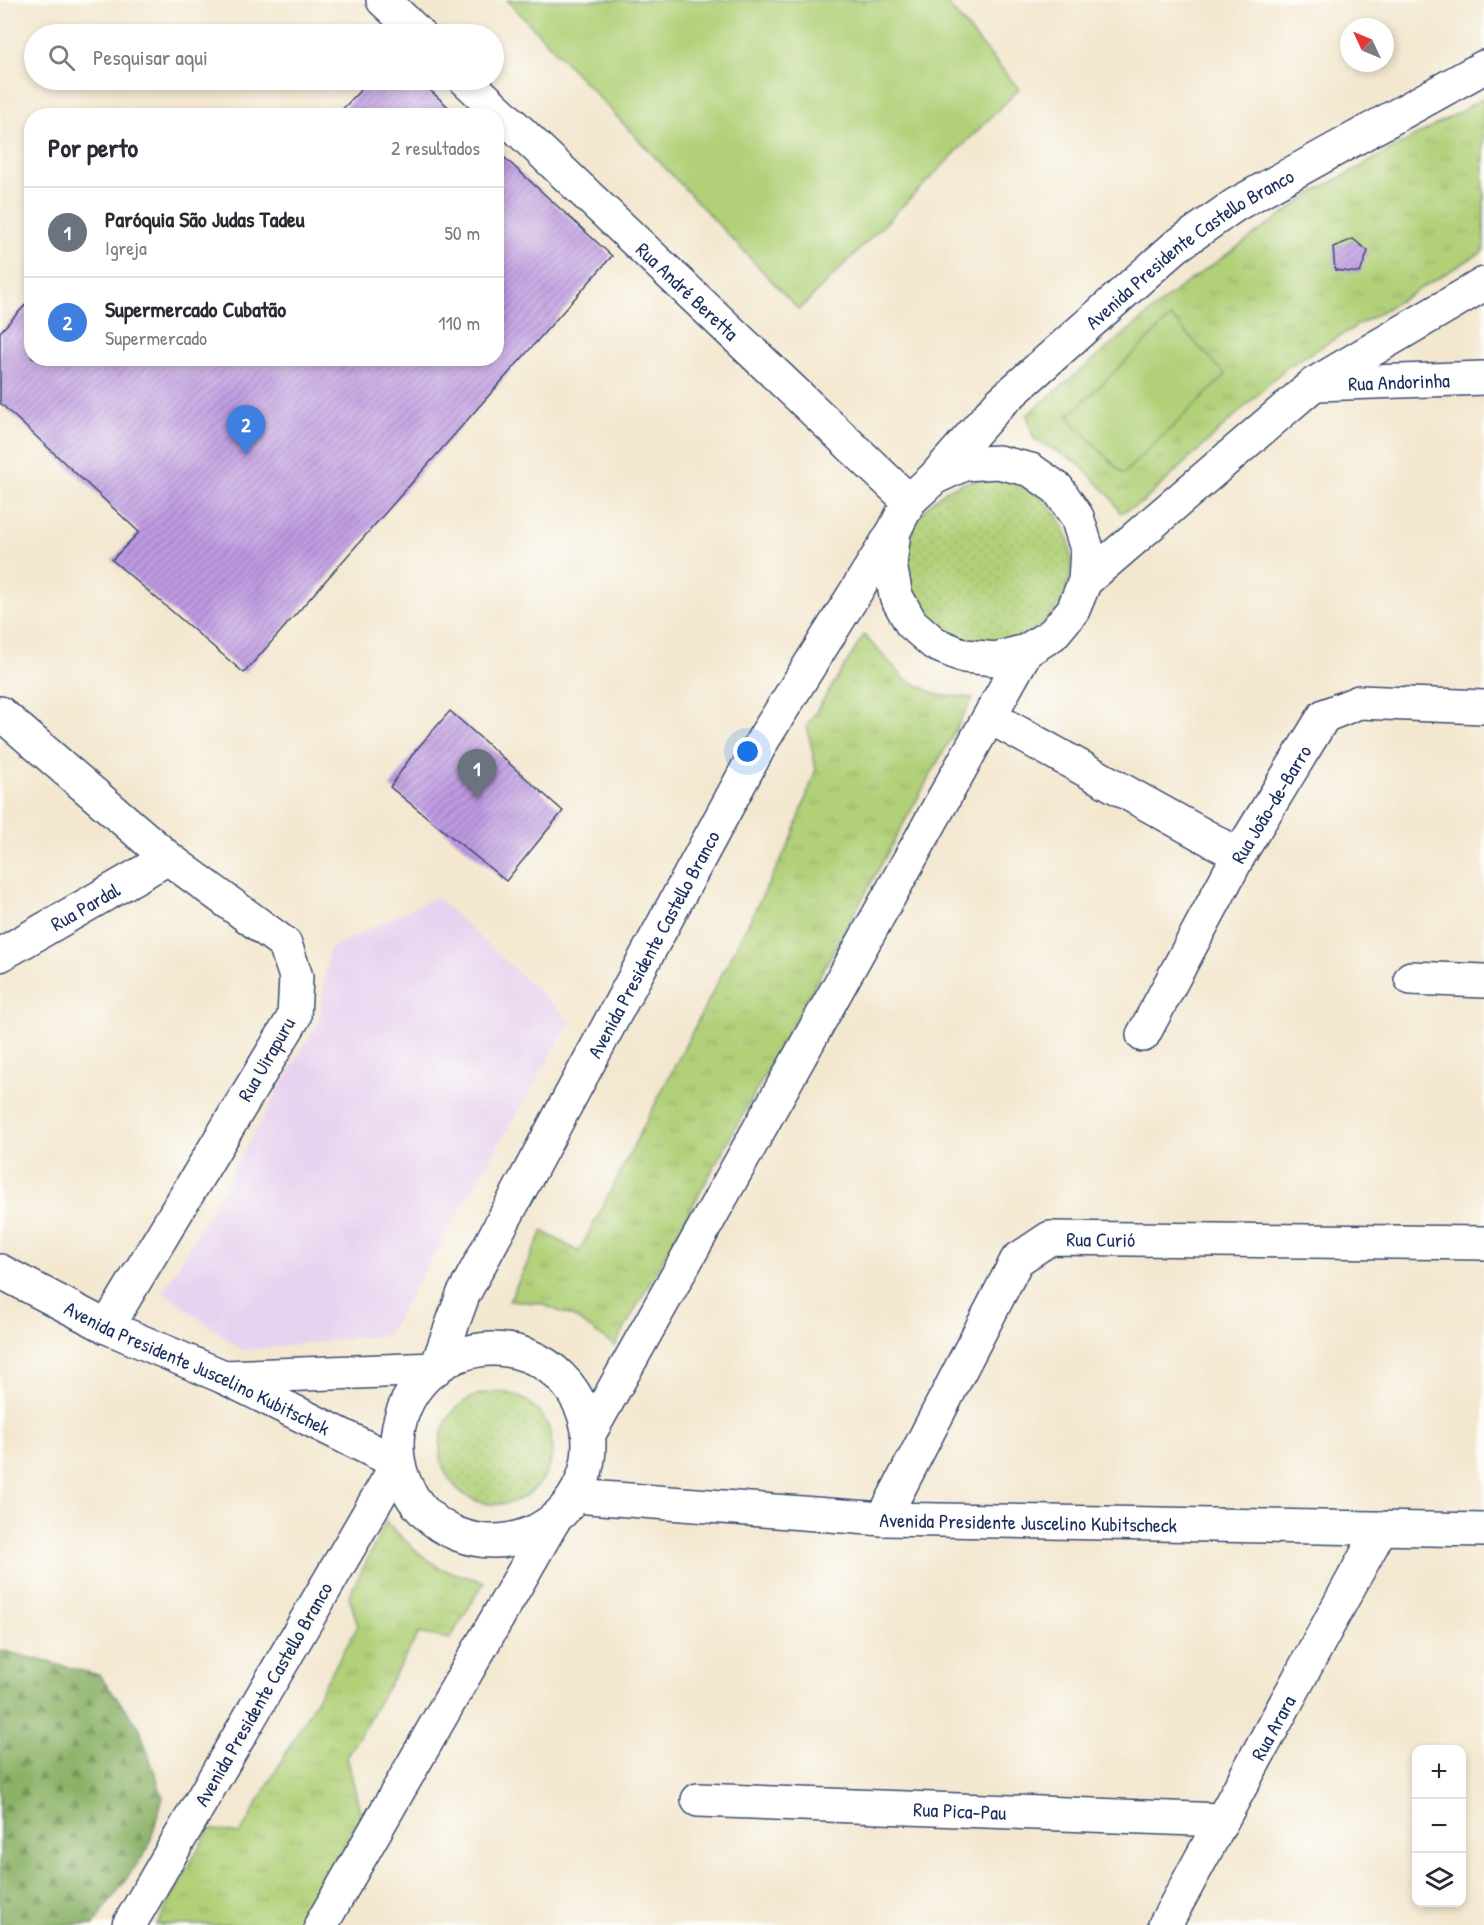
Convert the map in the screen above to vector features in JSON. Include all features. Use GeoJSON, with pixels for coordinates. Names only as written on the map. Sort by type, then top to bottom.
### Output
{"type":"FeatureCollection","features":[{"type":"Feature","properties":{"kind":"street"},"geometry":{"type":"LineString","coordinates":[[383,0],[408,24]]}},
{"type":"Feature","properties":{"kind":"street","name":"Avenida Presidente Castello Branco"},"geometry":{"type":"LineString","coordinates":[[934,478],[1000,403],[1175,247],[1235,205],[1484,67]]}},
{"type":"Feature","properties":{"kind":"street","name":"Rua André Beretta"},"geometry":{"type":"LineString","coordinates":[[477,90],[495,108]]}},
{"type":"Feature","properties":{"kind":"street","name":"Rua André Beretta"},"geometry":{"type":"LineString","coordinates":[[504,116],[909,501]]}},
{"type":"Feature","properties":{"kind":"street"},"geometry":{"type":"LineString","coordinates":[[1085,580],[1314,384],[1484,284]]}},
{"type":"Feature","properties":{"kind":"street","name":"Rua Andorinha"},"geometry":{"type":"LineString","coordinates":[[1314,384],[1484,378]]}},
{"type":"Feature","properties":{"kind":"street"},"geometry":{"type":"LineString","coordinates":[[998,462],[1031,470],[1058,489],[1077,517],[1087,549],[1085,580],[1073,610],[1053,634],[1026,651],[996,659],[964,656],[935,644],[911,623],[896,596],[890,564],[894,531],[909,501],[934,478],[964,464],[998,462]]}},
{"type":"Feature","properties":{"kind":"street","name":"Avenida Presidente Castello Branco"},"geometry":{"type":"LineString","coordinates":[[436,1369],[463,1295],[764,738],[894,531]]}},
{"type":"Feature","properties":{"kind":"street"},"geometry":{"type":"LineString","coordinates":[[589,1434],[1026,651]]}},
{"type":"Feature","properties":{"kind":"street","name":"Rua João-de-Barro"},"geometry":{"type":"LineString","coordinates":[[1143,1035],[1239,855],[1324,716],[1359,702],[1484,707]]}},
{"type":"Feature","properties":{"kind":"street","name":"Rua Uirapuru"},"geometry":{"type":"LineString","coordinates":[[0,713],[168,858],[285,944],[297,977],[294,1017],[107,1327]]}},
{"type":"Feature","properties":{"kind":"street"},"geometry":{"type":"LineString","coordinates":[[990,717],[1239,855]]}},
{"type":"Feature","properties":{"kind":"street","name":"Rua Pardal"},"geometry":{"type":"LineString","coordinates":[[0,955],[168,858]]}},
{"type":"Feature","properties":{"kind":"street"},"geometry":{"type":"LineString","coordinates":[[1411,978],[1484,981]]}},
{"type":"Feature","properties":{"kind":"street","name":"Rua Curió"},"geometry":{"type":"LineString","coordinates":[[883,1519],[1017,1260],[1050,1238],[1484,1243]]}},
{"type":"Feature","properties":{"kind":"street","name":"Avenida Presidente Juscelino Kubitschek"},"geometry":{"type":"LineString","coordinates":[[0,1271],[107,1327],[224,1377],[398,1463]]}},
{"type":"Feature","properties":{"kind":"street"},"geometry":{"type":"LineString","coordinates":[[321,1925],[553,1521],[575,1496],[587,1465],[589,1434],[581,1404],[564,1379],[539,1360],[511,1350],[480,1350],[450,1359],[425,1376],[407,1401],[397,1430],[398,1463],[409,1494],[430,1520],[458,1536],[492,1542],[524,1537],[553,1521]]}},
{"type":"Feature","properties":{"kind":"street"},"geometry":{"type":"LineString","coordinates":[[224,1377],[436,1369]]}},
{"type":"Feature","properties":{"kind":"street","name":"Avenida Presidente Castello Branco"},"geometry":{"type":"LineString","coordinates":[[129,1925],[398,1463]]}},
{"type":"Feature","properties":{"kind":"street","name":"Avenida Presidente Juscelino Kubitscheck"},"geometry":{"type":"LineString","coordinates":[[575,1496],[883,1519],[1484,1530]]}},
{"type":"Feature","properties":{"kind":"street","name":"Rua Arara"},"geometry":{"type":"LineString","coordinates":[[1165,1925],[1381,1528]]}},
{"type":"Feature","properties":{"kind":"street","name":"Rua Pica-Pau"},"geometry":{"type":"LineString","coordinates":[[698,1800],[1222,1820]]}},
{"type":"Feature","properties":{"kind":"shaded area"},"geometry":{"type":"Polygon","coordinates":[[[436,897],[571,1021],[387,1335],[242,1350],[163,1292],[319,1020],[329,949],[436,897]]]}},
{"type":"Feature","properties":{"kind":"green space"},"geometry":{"type":"Polygon","coordinates":[[[507,0],[944,0],[1019,89],[799,310],[507,0]]]}},
{"type":"Feature","properties":{"kind":"green space"},"geometry":{"type":"Polygon","coordinates":[[[1484,98],[1484,251],[1287,367],[1143,502],[1120,513],[1111,497],[1077,462],[1034,439],[1027,415],[1178,289],[1313,193],[1484,98]]]}},
{"type":"Feature","properties":{"kind":"green space"},"geometry":{"type":"Polygon","coordinates":[[[1171,317],[1226,375],[1123,474],[1068,417],[1171,317]]]}},
{"type":"Feature","properties":{"kind":"green space"},"geometry":{"type":"Polygon","coordinates":[[[989,479],[1020,486],[1047,503],[1064,530],[1071,561],[1064,592],[1047,619],[1020,636],[989,643],[958,636],[931,619],[914,592],[907,561],[914,530],[931,503],[958,486],[989,479]]]}},
{"type":"Feature","properties":{"kind":"green space"},"geometry":{"type":"Polygon","coordinates":[[[864,635],[905,679],[938,695],[973,698],[615,1346],[574,1317],[539,1303],[509,1301],[543,1231],[579,1252],[792,838],[816,769],[807,726],[864,635]]]}},
{"type":"Feature","properties":{"kind":"green space"},"geometry":{"type":"Polygon","coordinates":[[[496,1392],[517,1396],[536,1408],[548,1427],[552,1448],[548,1469],[536,1488],[517,1500],[496,1504],[475,1500],[456,1488],[444,1469],[440,1448],[444,1427],[456,1408],[475,1396],[496,1392]]]}},
{"type":"Feature","properties":{"kind":"green space"},"geometry":{"type":"Polygon","coordinates":[[[386,1522],[414,1549],[441,1569],[484,1582],[450,1639],[419,1633],[347,1756],[361,1816],[298,1925],[157,1925],[209,1829],[240,1834],[358,1626],[349,1596],[386,1522]]]}},
{"type":"Feature","properties":{"kind":"green space"},"geometry":{"type":"Polygon","coordinates":[[[0,1650],[99,1675],[139,1727],[163,1797],[148,1849],[93,1925],[0,1925],[0,1650]]]}},
{"type":"Feature","properties":{"kind":"building"},"geometry":{"type":"Polygon","coordinates":[[[361,90],[430,90],[449,108],[344,108],[361,90]]]}},
{"type":"Feature","properties":{"kind":"building"},"geometry":{"type":"Polygon","coordinates":[[[504,157],[612,256],[244,673],[112,560],[139,532],[0,403],[0,332],[24,306],[24,366],[504,366],[504,157]]]}},
{"type":"Feature","properties":{"kind":"building"},"geometry":{"type":"Polygon","coordinates":[[[1353,239],[1368,251],[1360,273],[1335,270],[1333,247],[1353,239]]]}},
{"type":"Feature","properties":{"kind":"building"},"geometry":{"type":"Polygon","coordinates":[[[450,711],[563,811],[506,881],[390,787],[415,751],[450,711]]]}},
{"type":"Feature","properties":{"kind":"place","name":"Supermercado Cubatão"},"geometry":{"type":"Point","coordinates":[246,455]}},
{"type":"Feature","properties":{"kind":"place","name":"Paróquia São Judas Tadeu"},"geometry":{"type":"Point","coordinates":[477,799]}}]}
